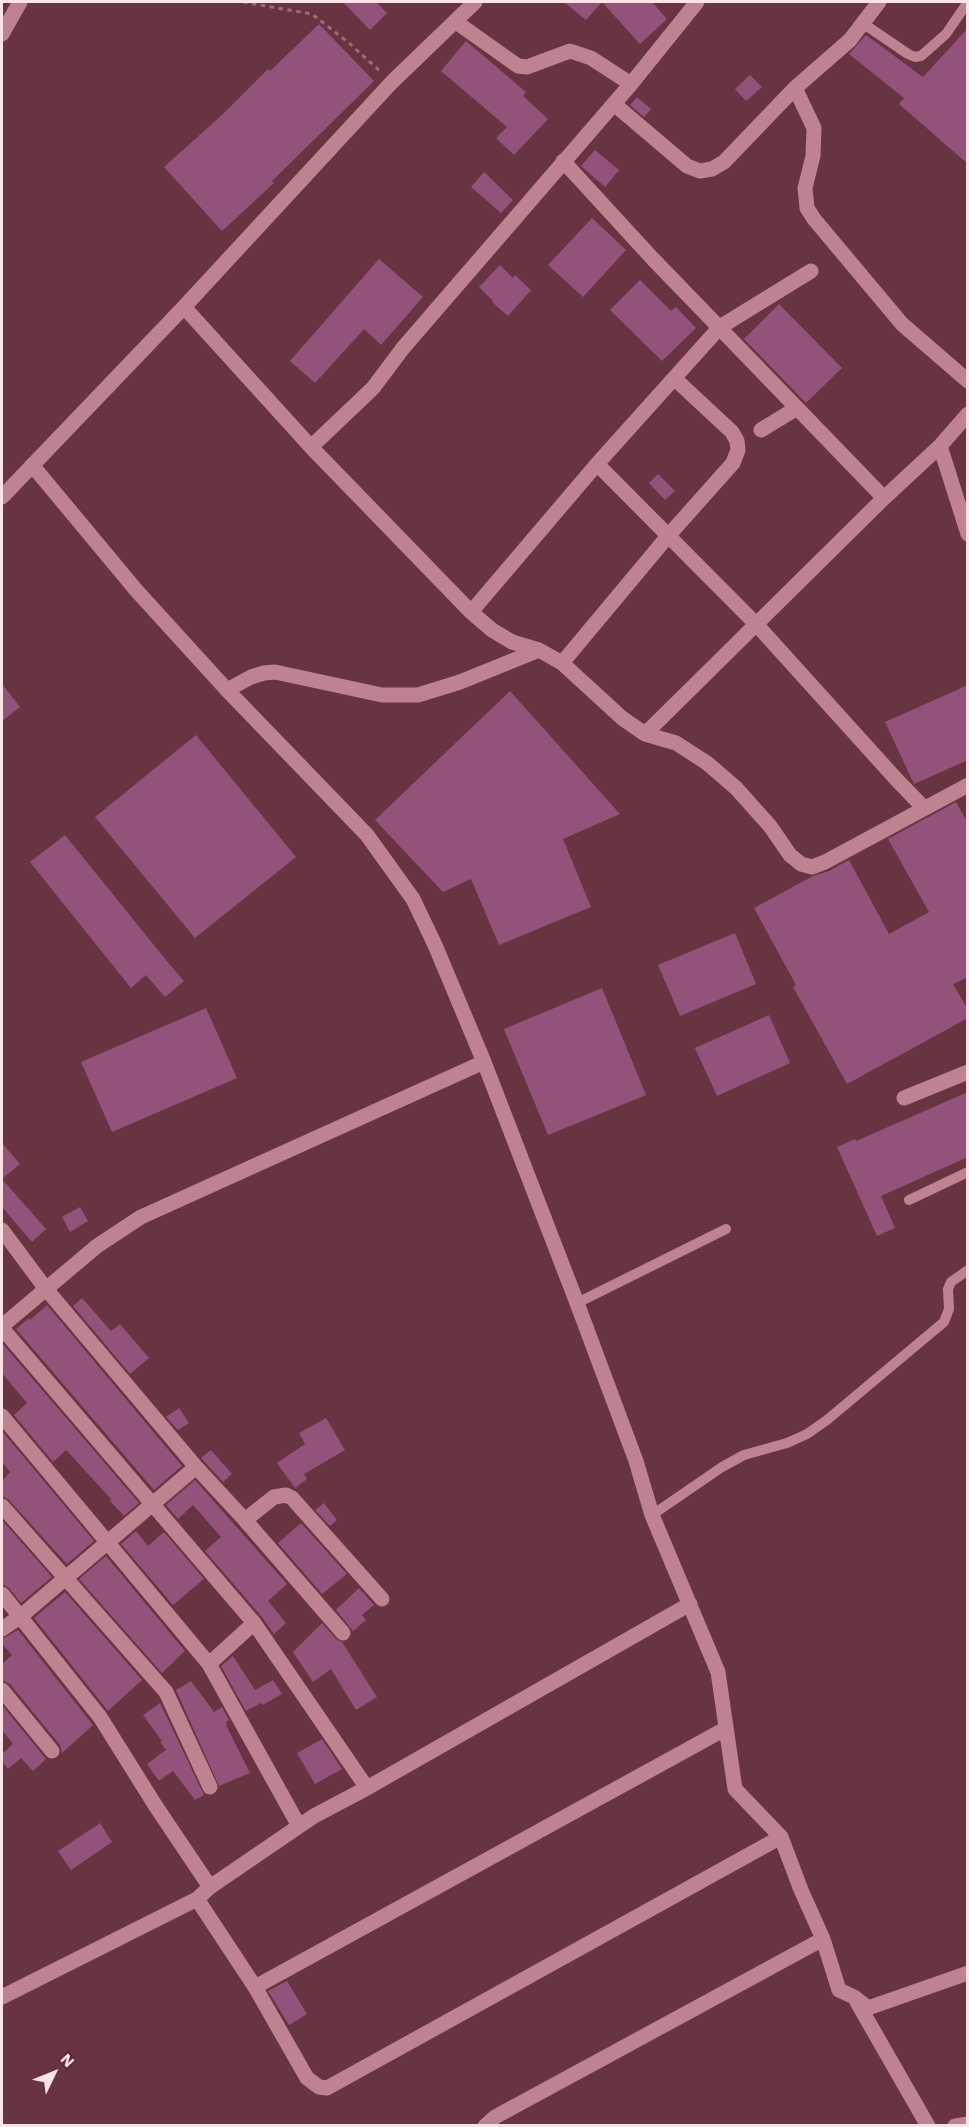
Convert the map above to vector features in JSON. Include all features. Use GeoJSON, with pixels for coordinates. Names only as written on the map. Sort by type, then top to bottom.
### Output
{"type":"FeatureCollection","features":[{"type":"Feature","properties":{"kind":"street"},"geometry":{"type":"LineString","coordinates":[[2,34],[20,2]]}},
{"type":"Feature","properties":{"kind":"street"},"geometry":{"type":"LineString","coordinates":[[2,497],[184,307],[392,82],[475,2]]}},
{"type":"Feature","properties":{"kind":"street"},"geometry":{"type":"LineString","coordinates":[[312,447],[373,388],[404,348],[631,84],[697,2]]}},
{"type":"Feature","properties":{"kind":"street"},"geometry":{"type":"LineString","coordinates":[[614,104],[687,166],[700,171],[712,170],[724,162],[795,88],[837,52],[864,24],[879,2]]}},
{"type":"Feature","properties":{"kind":"street"},"geometry":{"type":"LineString","coordinates":[[456,22],[519,66],[527,67],[570,51],[591,58],[631,84]]}},
{"type":"Feature","properties":{"kind":"street"},"geometry":{"type":"LineString","coordinates":[[795,88],[814,128],[813,156],[805,188],[807,208],[813,219],[902,324],[968,381]]}},
{"type":"Feature","properties":{"kind":"street"},"geometry":{"type":"LineString","coordinates":[[563,161],[652,258],[884,498]]}},
{"type":"Feature","properties":{"kind":"street"},"geometry":{"type":"LineString","coordinates":[[471,612],[597,464],[720,327],[811,271]]}},
{"type":"Feature","properties":{"kind":"street"},"geometry":{"type":"LineString","coordinates":[[184,307],[312,447],[471,612],[492,630],[512,642],[539,650],[562,663],[622,718],[645,734],[676,743],[707,763],[736,788],[770,826],[790,855],[801,864],[812,867],[825,862],[968,785]]}},
{"type":"Feature","properties":{"kind":"street"},"geometry":{"type":"LineString","coordinates":[[562,663],[668,536],[733,463],[738,450],[737,441],[732,432],[674,378]]}},
{"type":"Feature","properties":{"kind":"street"},"geometry":{"type":"LineString","coordinates":[[761,430],[797,408]]}},
{"type":"Feature","properties":{"kind":"street"},"geometry":{"type":"LineString","coordinates":[[645,734],[884,498],[940,446],[968,414]]}},
{"type":"Feature","properties":{"kind":"street"},"geometry":{"type":"LineString","coordinates":[[940,446],[968,534]]}},
{"type":"Feature","properties":{"kind":"street"},"geometry":{"type":"LineString","coordinates":[[597,464],[756,624],[924,808]]}},
{"type":"Feature","properties":{"kind":"street"},"geometry":{"type":"LineString","coordinates":[[32,465],[136,590],[227,690],[367,835],[413,899],[484,1062],[636,1461],[652,1515],[718,1672],[735,1789],[781,1837],[823,1939],[839,1990],[854,1997],[868,2008],[968,1973]]}},
{"type":"Feature","properties":{"kind":"street"},"geometry":{"type":"LineString","coordinates":[[227,690],[258,675],[275,672],[381,695],[418,695],[460,682],[539,650]]}},
{"type":"Feature","properties":{"kind":"street"},"geometry":{"type":"LineString","coordinates":[[367,1788],[254,1623],[2,1327],[97,1246],[141,1217],[484,1062]]}},
{"type":"Feature","properties":{"kind":"street"},"geometry":{"type":"LineString","coordinates":[[904,1098],[968,1072]]}},
{"type":"Feature","properties":{"kind":"street"},"geometry":{"type":"LineString","coordinates":[[2,1230],[45,1289],[196,1467],[343,1634]]}},
{"type":"Feature","properties":{"kind":"street"},"geometry":{"type":"LineString","coordinates":[[2,1416],[209,1664],[299,1826]]}},
{"type":"Feature","properties":{"kind":"street"},"geometry":{"type":"LineString","coordinates":[[2,1629],[21,1616],[196,1467]]}},
{"type":"Feature","properties":{"kind":"street"},"geometry":{"type":"LineString","coordinates":[[245,1520],[274,1497],[286,1495],[292,1498],[382,1599]]}},
{"type":"Feature","properties":{"kind":"street"},"geometry":{"type":"LineString","coordinates":[[2,1506],[166,1692],[210,1787]]}},
{"type":"Feature","properties":{"kind":"street"},"geometry":{"type":"LineString","coordinates":[[2,1594],[100,1717],[210,1887]]}},
{"type":"Feature","properties":{"kind":"street"},"geometry":{"type":"LineString","coordinates":[[2,1997],[197,1899],[210,1887],[299,1826],[690,1604]]}},
{"type":"Feature","properties":{"kind":"street"},"geometry":{"type":"LineString","coordinates":[[209,1664],[254,1623]]}},
{"type":"Feature","properties":{"kind":"street"},"geometry":{"type":"LineString","coordinates":[[2,1690],[52,1751]]}},
{"type":"Feature","properties":{"kind":"street"},"geometry":{"type":"LineString","coordinates":[[255,1987],[725,1729]]}},
{"type":"Feature","properties":{"kind":"street"},"geometry":{"type":"LineString","coordinates":[[197,1899],[255,1987],[307,2078],[319,2087],[327,2088],[781,1837]]}},
{"type":"Feature","properties":{"kind":"street"},"geometry":{"type":"LineString","coordinates":[[485,2126],[506,2112],[823,1939]]}},
{"type":"Feature","properties":{"kind":"street"},"geometry":{"type":"LineString","coordinates":[[854,1997],[928,2126]]}},
{"type":"Feature","properties":{"kind":"street"},"geometry":{"type":"LineString","coordinates":[[955,2126],[968,2124]]}},
{"type":"Feature","properties":{"kind":"lane"},"geometry":{"type":"LineString","coordinates":[[864,24],[908,54],[915,57],[921,56],[946,34],[968,2]]}},
{"type":"Feature","properties":{"kind":"lane"},"geometry":{"type":"LineString","coordinates":[[909,1200],[968,1172]]}},
{"type":"Feature","properties":{"kind":"lane"},"geometry":{"type":"LineString","coordinates":[[577,1303],[726,1229]]}},
{"type":"Feature","properties":{"kind":"lane"},"geometry":{"type":"LineString","coordinates":[[652,1515],[722,1467],[744,1455],[787,1443],[807,1434],[827,1420],[944,1322],[949,1309],[948,1289],[951,1282],[968,1270]]}},
{"type":"Feature","properties":{"kind":"path"},"geometry":{"type":"LineString","coordinates":[[243,2],[312,14],[349,43],[392,82]]}},
{"type":"Feature","properties":{"kind":"building"},"geometry":{"type":"Polygon","coordinates":[[[343,2],[376,2],[387,13],[370,30],[343,2]]]}},
{"type":"Feature","properties":{"kind":"building"},"geometry":{"type":"Polygon","coordinates":[[[564,2],[602,2],[586,20],[564,2]]]}},
{"type":"Feature","properties":{"kind":"building"},"geometry":{"type":"Polygon","coordinates":[[[602,2],[652,2],[667,19],[640,44],[602,2]]]}},
{"type":"Feature","properties":{"kind":"building"},"geometry":{"type":"Polygon","coordinates":[[[319,24],[374,81],[272,181],[274,183],[222,231],[164,167],[319,24]]]}},
{"type":"Feature","properties":{"kind":"building"},"geometry":{"type":"Polygon","coordinates":[[[968,28],[968,164],[899,104],[904,98],[849,54],[866,35],[923,77],[968,28]]]}},
{"type":"Feature","properties":{"kind":"building"},"geometry":{"type":"Polygon","coordinates":[[[466,41],[526,92],[523,96],[548,119],[514,155],[496,138],[507,127],[441,71],[466,41]]]}},
{"type":"Feature","properties":{"kind":"building"},"geometry":{"type":"Polygon","coordinates":[[[750,75],[762,87],[746,101],[735,89],[750,75]]]}},
{"type":"Feature","properties":{"kind":"building"},"geometry":{"type":"Polygon","coordinates":[[[637,97],[651,109],[644,117],[630,105],[637,97]]]}},
{"type":"Feature","properties":{"kind":"building"},"geometry":{"type":"Polygon","coordinates":[[[595,150],[619,170],[605,187],[581,166],[595,150]]]}},
{"type":"Feature","properties":{"kind":"building"},"geometry":{"type":"Polygon","coordinates":[[[484,172],[513,200],[501,213],[471,187],[484,172]]]}},
{"type":"Feature","properties":{"kind":"building"},"geometry":{"type":"Polygon","coordinates":[[[592,218],[626,250],[583,297],[548,265],[592,218]]]}},
{"type":"Feature","properties":{"kind":"building"},"geometry":{"type":"Polygon","coordinates":[[[379,259],[423,297],[381,345],[364,329],[315,383],[290,361],[379,259]]]}},
{"type":"Feature","properties":{"kind":"building"},"geometry":{"type":"Polygon","coordinates":[[[500,265],[513,278],[515,275],[531,290],[508,316],[479,287],[500,265]]]}},
{"type":"Feature","properties":{"kind":"building"},"geometry":{"type":"Polygon","coordinates":[[[640,280],[671,311],[676,307],[696,328],[662,361],[610,310],[640,280]]]}},
{"type":"Feature","properties":{"kind":"building"},"geometry":{"type":"Polygon","coordinates":[[[779,304],[842,368],[806,403],[744,339],[779,304]]]}},
{"type":"Feature","properties":{"kind":"building"},"geometry":{"type":"Polygon","coordinates":[[[658,474],[675,491],[665,500],[649,483],[658,474]]]}},
{"type":"Feature","properties":{"kind":"building"},"geometry":{"type":"Polygon","coordinates":[[[2,684],[20,707],[2,721],[2,684]]]}},
{"type":"Feature","properties":{"kind":"building"},"geometry":{"type":"Polygon","coordinates":[[[968,685],[968,760],[914,784],[885,722],[968,685]]]}},
{"type":"Feature","properties":{"kind":"building"},"geometry":{"type":"Polygon","coordinates":[[[510,691],[620,814],[563,839],[591,907],[499,945],[471,879],[443,892],[375,820],[510,691]]]}},
{"type":"Feature","properties":{"kind":"building"},"geometry":{"type":"Polygon","coordinates":[[[196,735],[296,857],[195,938],[95,817],[196,735]]]}},
{"type":"Feature","properties":{"kind":"building"},"geometry":{"type":"Polygon","coordinates":[[[956,802],[968,823],[968,977],[953,984],[968,1010],[968,1018],[847,1084],[793,987],[796,985],[754,908],[813,876],[829,871],[849,860],[889,934],[929,912],[888,839],[956,802]]]}},
{"type":"Feature","properties":{"kind":"building"},"geometry":{"type":"Polygon","coordinates":[[[65,835],[184,981],[165,997],[146,975],[131,988],[30,862],[65,835]]]}},
{"type":"Feature","properties":{"kind":"building"},"geometry":{"type":"Polygon","coordinates":[[[735,933],[756,984],[680,1016],[658,965],[735,933]]]}},
{"type":"Feature","properties":{"kind":"building"},"geometry":{"type":"Polygon","coordinates":[[[602,988],[646,1095],[548,1135],[504,1029],[602,988]]]}},
{"type":"Feature","properties":{"kind":"building"},"geometry":{"type":"Polygon","coordinates":[[[206,1008],[237,1078],[112,1132],[81,1062],[206,1008]]]}},
{"type":"Feature","properties":{"kind":"building"},"geometry":{"type":"Polygon","coordinates":[[[769,1015],[790,1063],[717,1096],[695,1048],[769,1015]]]}},
{"type":"Feature","properties":{"kind":"building"},"geometry":{"type":"Polygon","coordinates":[[[968,1092],[968,1157],[881,1196],[895,1228],[877,1236],[837,1147],[855,1139],[856,1141],[968,1092]]]}},
{"type":"Feature","properties":{"kind":"building"},"geometry":{"type":"Polygon","coordinates":[[[2,1143],[20,1164],[2,1179],[2,1143]]]}},
{"type":"Feature","properties":{"kind":"building"},"geometry":{"type":"Polygon","coordinates":[[[2,1179],[46,1229],[32,1242],[2,1207],[2,1179]]]}},
{"type":"Feature","properties":{"kind":"building"},"geometry":{"type":"Polygon","coordinates":[[[80,1207],[88,1221],[70,1232],[62,1217],[80,1207]]]}},
{"type":"Feature","properties":{"kind":"building"},"geometry":{"type":"Polygon","coordinates":[[[82,1298],[111,1331],[120,1324],[149,1358],[130,1374],[73,1306],[82,1298]]]}},
{"type":"Feature","properties":{"kind":"building"},"geometry":{"type":"Polygon","coordinates":[[[47,1305],[182,1466],[154,1490],[16,1329],[47,1305]]]}},
{"type":"Feature","properties":{"kind":"building"},"geometry":{"type":"Polygon","coordinates":[[[2,1343],[139,1503],[124,1516],[66,1450],[53,1462],[14,1415],[27,1403],[2,1373],[2,1343]]]}},
{"type":"Feature","properties":{"kind":"building"},"geometry":{"type":"Polygon","coordinates":[[[179,1408],[189,1423],[178,1430],[166,1417],[179,1408]]]}},
{"type":"Feature","properties":{"kind":"building"},"geometry":{"type":"Polygon","coordinates":[[[326,1418],[345,1450],[304,1474],[307,1479],[295,1488],[277,1463],[305,1444],[299,1433],[326,1418]]]}},
{"type":"Feature","properties":{"kind":"building"},"geometry":{"type":"Polygon","coordinates":[[[2,1431],[94,1541],[67,1564],[9,1500],[2,1496],[2,1481],[10,1472],[2,1462],[2,1431]]]}},
{"type":"Feature","properties":{"kind":"building"},"geometry":{"type":"Polygon","coordinates":[[[211,1450],[232,1474],[223,1482],[201,1458],[211,1450]]]}},
{"type":"Feature","properties":{"kind":"building"},"geometry":{"type":"Polygon","coordinates":[[[195,1480],[287,1584],[268,1601],[286,1623],[274,1634],[205,1551],[221,1537],[193,1505],[178,1519],[166,1505],[195,1480]]]}},
{"type":"Feature","properties":{"kind":"building"},"geometry":{"type":"Polygon","coordinates":[[[324,1503],[337,1520],[330,1526],[315,1510],[324,1503]]]}},
{"type":"Feature","properties":{"kind":"building"},"geometry":{"type":"Polygon","coordinates":[[[2,1520],[52,1577],[21,1603],[9,1588],[2,1584],[2,1520]]]}},
{"type":"Feature","properties":{"kind":"building"},"geometry":{"type":"Polygon","coordinates":[[[301,1523],[347,1574],[322,1594],[278,1543],[301,1523]]]}},
{"type":"Feature","properties":{"kind":"building"},"geometry":{"type":"Polygon","coordinates":[[[136,1531],[148,1546],[164,1532],[204,1579],[173,1605],[121,1544],[136,1531]]]}},
{"type":"Feature","properties":{"kind":"building"},"geometry":{"type":"Polygon","coordinates":[[[106,1556],[185,1651],[162,1673],[79,1579],[106,1556]]]}},
{"type":"Feature","properties":{"kind":"building"},"geometry":{"type":"Polygon","coordinates":[[[359,1588],[374,1605],[362,1615],[366,1620],[353,1631],[336,1610],[359,1588]]]}},
{"type":"Feature","properties":{"kind":"building"},"geometry":{"type":"Polygon","coordinates":[[[65,1592],[142,1680],[108,1711],[34,1618],[65,1592]]]}},
{"type":"Feature","properties":{"kind":"building"},"geometry":{"type":"Polygon","coordinates":[[[322,1623],[336,1639],[342,1642],[377,1697],[356,1710],[331,1669],[313,1682],[293,1652],[322,1623]]]}},
{"type":"Feature","properties":{"kind":"building"},"geometry":{"type":"Polygon","coordinates":[[[18,1630],[93,1725],[62,1753],[60,1745],[10,1684],[2,1680],[2,1664],[12,1655],[2,1644],[2,1639],[18,1630]]]}},
{"type":"Feature","properties":{"kind":"building"},"geometry":{"type":"Polygon","coordinates":[[[233,1656],[255,1690],[273,1680],[282,1694],[263,1705],[261,1703],[246,1711],[221,1666],[233,1656]]]}},
{"type":"Feature","properties":{"kind":"building"},"geometry":{"type":"Polygon","coordinates":[[[191,1681],[214,1712],[222,1707],[229,1720],[226,1725],[250,1773],[219,1786],[176,1690],[191,1681]]]}},
{"type":"Feature","properties":{"kind":"building"},"geometry":{"type":"Polygon","coordinates":[[[160,1703],[204,1795],[195,1800],[173,1771],[159,1781],[147,1764],[166,1750],[143,1715],[160,1703]]]}},
{"type":"Feature","properties":{"kind":"building"},"geometry":{"type":"Polygon","coordinates":[[[2,1705],[46,1759],[33,1771],[21,1758],[8,1769],[2,1761],[2,1754],[13,1744],[2,1730],[2,1705]]]}},
{"type":"Feature","properties":{"kind":"building"},"geometry":{"type":"Polygon","coordinates":[[[322,1739],[342,1769],[315,1784],[297,1753],[322,1739]]]}},
{"type":"Feature","properties":{"kind":"building"},"geometry":{"type":"Polygon","coordinates":[[[100,1823],[112,1842],[71,1870],[58,1851],[100,1823]]]}},
{"type":"Feature","properties":{"kind":"building"},"geometry":{"type":"Polygon","coordinates":[[[287,1981],[307,2014],[289,2025],[268,1991],[287,1981]]]}}]}
